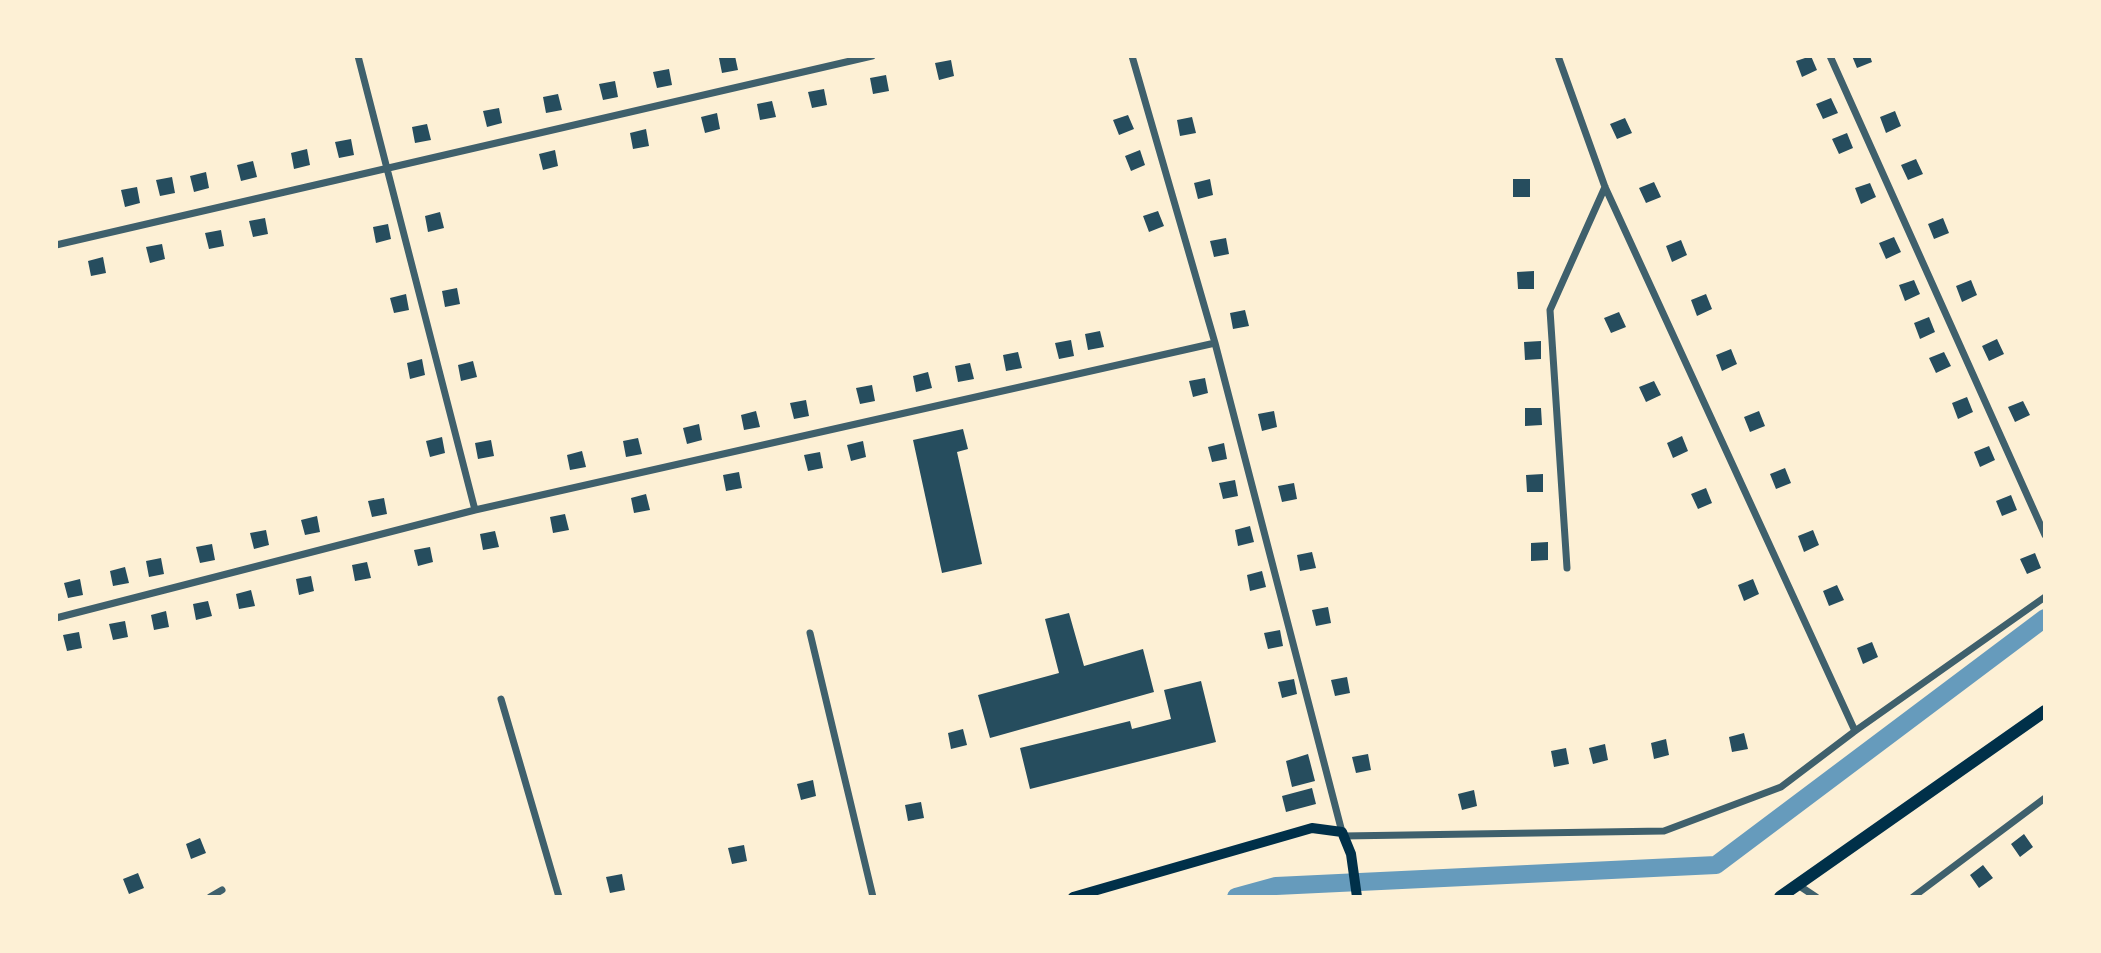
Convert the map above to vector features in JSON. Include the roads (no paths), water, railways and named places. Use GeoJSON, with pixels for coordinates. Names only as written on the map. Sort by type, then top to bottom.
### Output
{"type":"FeatureCollection","features":[{"type":"Feature","properties":{"kind":"main road"},"geometry":{"type":"LineString","coordinates":[[1780,897],[2045,711]]}},
{"type":"Feature","properties":{"kind":"main road"},"geometry":{"type":"LineString","coordinates":[[1073,897],[1312,828],[1342,834],[1351,855],[1357,897]]}},
{"type":"Feature","properties":{"kind":"street"},"geometry":{"type":"LineString","coordinates":[[358,56],[475,510]]}},
{"type":"Feature","properties":{"kind":"street"},"geometry":{"type":"LineString","coordinates":[[56,245],[872,56]]}},
{"type":"Feature","properties":{"kind":"street"},"geometry":{"type":"LineString","coordinates":[[1132,56],[1215,343],[1342,834],[1664,831],[1781,787],[1855,731],[2045,597]]}},
{"type":"Feature","properties":{"kind":"street"},"geometry":{"type":"LineString","coordinates":[[1558,56],[1605,187],[1855,731]]}},
{"type":"Feature","properties":{"kind":"street"},"geometry":{"type":"LineString","coordinates":[[1830,56],[2045,535]]}},
{"type":"Feature","properties":{"kind":"street"},"geometry":{"type":"LineString","coordinates":[[1567,568],[1550,310],[1605,187]]}},
{"type":"Feature","properties":{"kind":"street"},"geometry":{"type":"LineString","coordinates":[[56,618],[475,510],[1215,343]]}},
{"type":"Feature","properties":{"kind":"street"},"geometry":{"type":"LineString","coordinates":[[810,634],[873,897]]}},
{"type":"Feature","properties":{"kind":"street"},"geometry":{"type":"LineString","coordinates":[[501,699],[559,897]]}},
{"type":"Feature","properties":{"kind":"street"},"geometry":{"type":"LineString","coordinates":[[1913,897],[2045,798]]}},
{"type":"Feature","properties":{"kind":"street"},"geometry":{"type":"LineString","coordinates":[[1798,885],[1816,897]]}},
{"type":"Feature","properties":{"kind":"street"},"geometry":{"type":"LineString","coordinates":[[210,897],[222,890]]}},
{"type":"Feature","properties":{"kind":"waterway"},"geometry":{"type":"LineString","coordinates":[[1236,897],[1276,886],[1716,865],[2045,618]]}}]}
